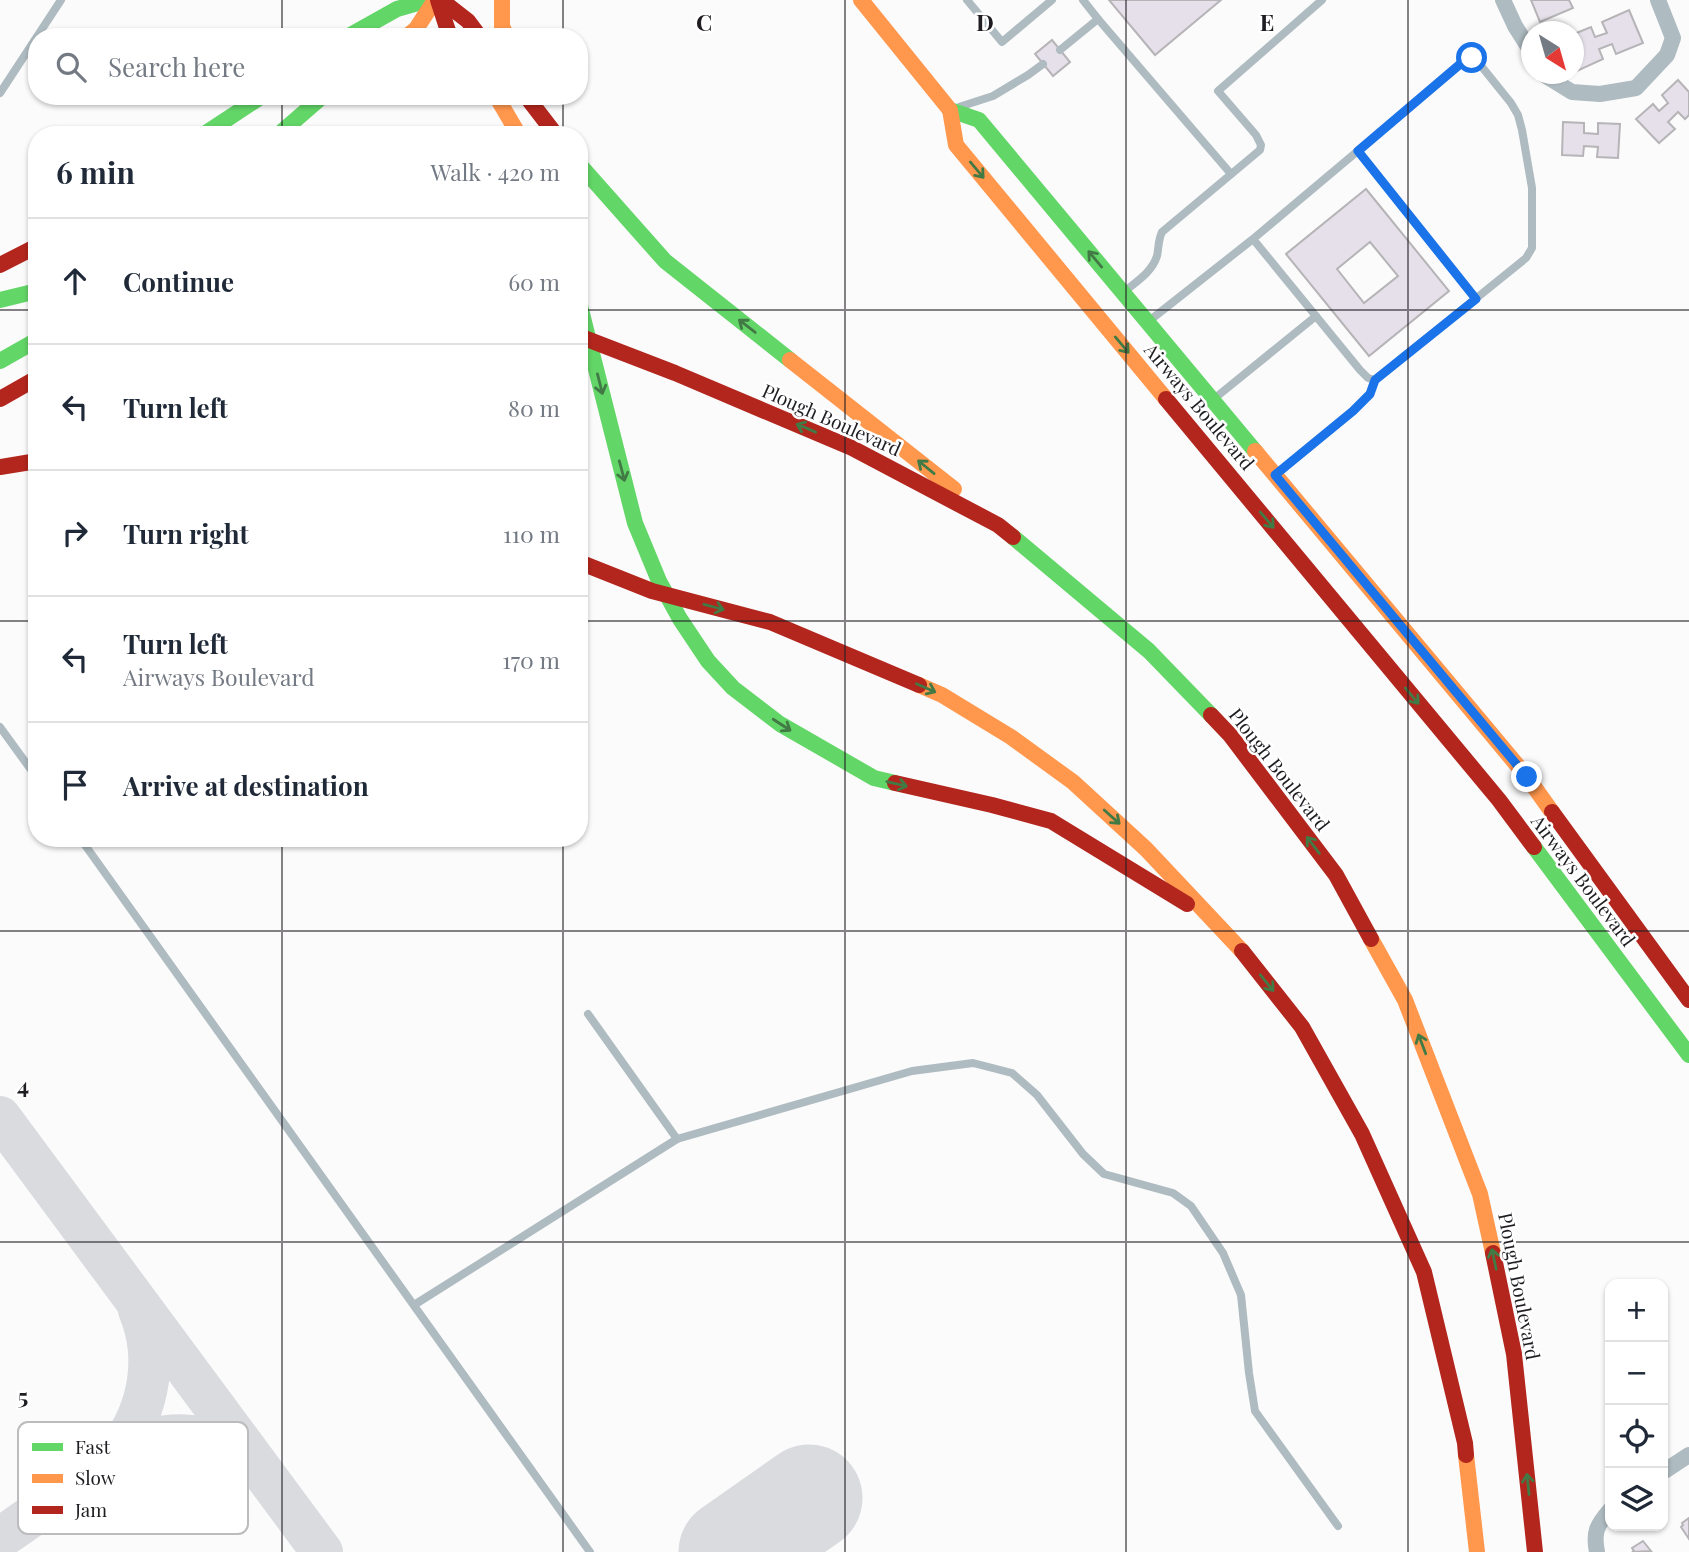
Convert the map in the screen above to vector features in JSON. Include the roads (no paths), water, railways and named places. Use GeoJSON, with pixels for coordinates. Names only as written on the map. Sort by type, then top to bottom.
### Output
{"type":"FeatureCollection","features":[{"type":"Feature","properties":{"kind":"main road"},"geometry":{"type":"LineString","coordinates":[[355,28],[370,12],[372,0]]}},
{"type":"Feature","properties":{"kind":"main road"},"geometry":{"type":"LineString","coordinates":[[363,28],[397,9],[428,0]]}},
{"type":"Feature","properties":{"kind":"main road"},"geometry":{"type":"LineString","coordinates":[[417,28],[438,0]]}},
{"type":"Feature","properties":{"kind":"main road"},"geometry":{"type":"LineString","coordinates":[[438,0],[448,28]]}},
{"type":"Feature","properties":{"kind":"main road"},"geometry":{"type":"LineString","coordinates":[[438,0],[468,21],[473,28]]}},
{"type":"Feature","properties":{"kind":"main road"},"geometry":{"type":"LineString","coordinates":[[502,0],[503,28]]}},
{"type":"Feature","properties":{"kind":"main road","name":"Airways Boulevard"},"geometry":{"type":"LineString","coordinates":[[860,0],[950,110],[956,145],[1499,800],[1689,1055]]}},
{"type":"Feature","properties":{"kind":"main road"},"geometry":{"type":"LineString","coordinates":[[217,126],[248,105]]}},
{"type":"Feature","properties":{"kind":"main road"},"geometry":{"type":"LineString","coordinates":[[240,126],[263,105]]}},
{"type":"Feature","properties":{"kind":"main road"},"geometry":{"type":"LineString","coordinates":[[288,126],[313,105]]}},
{"type":"Feature","properties":{"kind":"main road"},"geometry":{"type":"LineString","coordinates":[[501,105],[514,126]]}},
{"type":"Feature","properties":{"kind":"main road"},"geometry":{"type":"LineString","coordinates":[[533,105],[551,126]]}},
{"type":"Feature","properties":{"kind":"main road"},"geometry":{"type":"LineString","coordinates":[[541,105],[553,126]]}},
{"type":"Feature","properties":{"kind":"main road","name":"Airways Boulevard"},"geometry":{"type":"LineString","coordinates":[[950,110],[979,120],[1527,777],[1689,1000]]}},
{"type":"Feature","properties":{"kind":"main road"},"geometry":{"type":"LineString","coordinates":[[588,174],[665,261],[998,525]]}},
{"type":"Feature","properties":{"kind":"main road"},"geometry":{"type":"LineString","coordinates":[[0,265],[28,251]]}},
{"type":"Feature","properties":{"kind":"main road"},"geometry":{"type":"LineString","coordinates":[[5,298],[28,293]]}},
{"type":"Feature","properties":{"kind":"main road"},"geometry":{"type":"LineString","coordinates":[[588,338],[635,523],[659,581],[680,619],[708,660],[733,688],[780,724],[874,778],[1051,821],[1217,923]]}},
{"type":"Feature","properties":{"kind":"main road","name":"Plough Boulevard"},"geometry":{"type":"LineString","coordinates":[[588,339],[852,448],[998,525],[1149,651],[1230,735],[1336,875],[1405,1000],[1480,1194],[1514,1354],[1535,1552]]}},
{"type":"Feature","properties":{"kind":"main road"},"geometry":{"type":"LineString","coordinates":[[0,361],[28,345]]}},
{"type":"Feature","properties":{"kind":"main road"},"geometry":{"type":"LineString","coordinates":[[0,399],[28,383]]}},
{"type":"Feature","properties":{"kind":"main road"},"geometry":{"type":"LineString","coordinates":[[0,453],[28,452]]}},
{"type":"Feature","properties":{"kind":"main road"},"geometry":{"type":"LineString","coordinates":[[0,467],[28,462]]}},
{"type":"Feature","properties":{"kind":"main road"},"geometry":{"type":"LineString","coordinates":[[588,566],[652,591],[771,622],[942,695],[1011,737],[1073,782],[1146,849],[1217,923],[1302,1027],[1362,1134],[1424,1272],[1465,1443],[1477,1552]]}},
{"type":"Feature","properties":{"kind":"street"},"geometry":{"type":"LineString","coordinates":[[1503,0],[1521,36]]}},
{"type":"Feature","properties":{"kind":"street"},"geometry":{"type":"LineString","coordinates":[[1559,84],[1572,92],[1600,94],[1636,88],[1667,55],[1672,37],[1658,0]]}},
{"type":"Feature","properties":{"kind":"street"},"geometry":{"type":"LineString","coordinates":[[1668,1469],[1689,1455]]}},
{"type":"Feature","properties":{"kind":"street"},"geometry":{"type":"LineString","coordinates":[[1597,1552],[1595,1532],[1605,1516]]}},
{"type":"Feature","properties":{"kind":"lane"},"geometry":{"type":"LineString","coordinates":[[43,28],[61,0]]}},
{"type":"Feature","properties":{"kind":"lane"},"geometry":{"type":"LineString","coordinates":[[967,0],[1002,42],[1052,0]]}},
{"type":"Feature","properties":{"kind":"lane"},"geometry":{"type":"LineString","coordinates":[[1083,0],[1231,174]]}},
{"type":"Feature","properties":{"kind":"lane"},"geometry":{"type":"LineString","coordinates":[[1123,292],[1153,265],[1162,232],[1256,154],[1261,145],[1256,135],[1218,91],[1322,0]]}},
{"type":"Feature","properties":{"kind":"lane"},"geometry":{"type":"LineString","coordinates":[[1060,50],[1098,19]]}},
{"type":"Feature","properties":{"kind":"lane"},"geometry":{"type":"LineString","coordinates":[[0,93],[28,50]]}},
{"type":"Feature","properties":{"kind":"lane"},"geometry":{"type":"LineString","coordinates":[[1147,322],[1253,239],[1466,60],[1472,58],[1478,62],[1518,115],[1532,188],[1532,248],[1526,258],[1375,380],[1370,394],[1353,411],[1275,475]]}},
{"type":"Feature","properties":{"kind":"lane"},"geometry":{"type":"LineString","coordinates":[[950,110],[993,96],[1043,64]]}},
{"type":"Feature","properties":{"kind":"lane"},"geometry":{"type":"LineString","coordinates":[[1358,151],[1476,299]]}},
{"type":"Feature","properties":{"kind":"lane"},"geometry":{"type":"LineString","coordinates":[[1253,239],[1360,370],[1368,378],[1375,380]]}},
{"type":"Feature","properties":{"kind":"lane"},"geometry":{"type":"LineString","coordinates":[[1212,400],[1316,316]]}},
{"type":"Feature","properties":{"kind":"lane"},"geometry":{"type":"LineString","coordinates":[[0,726],[28,765]]}},
{"type":"Feature","properties":{"kind":"lane"},"geometry":{"type":"LineString","coordinates":[[86,847],[590,1552]]}},
{"type":"Feature","properties":{"kind":"lane"},"geometry":{"type":"LineString","coordinates":[[588,1014],[677,1139]]}},
{"type":"Feature","properties":{"kind":"lane"},"geometry":{"type":"LineString","coordinates":[[414,1305],[677,1139],[912,1071],[974,1063],[1012,1073],[1037,1095],[1083,1154],[1104,1174],[1173,1193],[1191,1206],[1223,1253],[1241,1295],[1255,1411],[1338,1526]]}}]}
